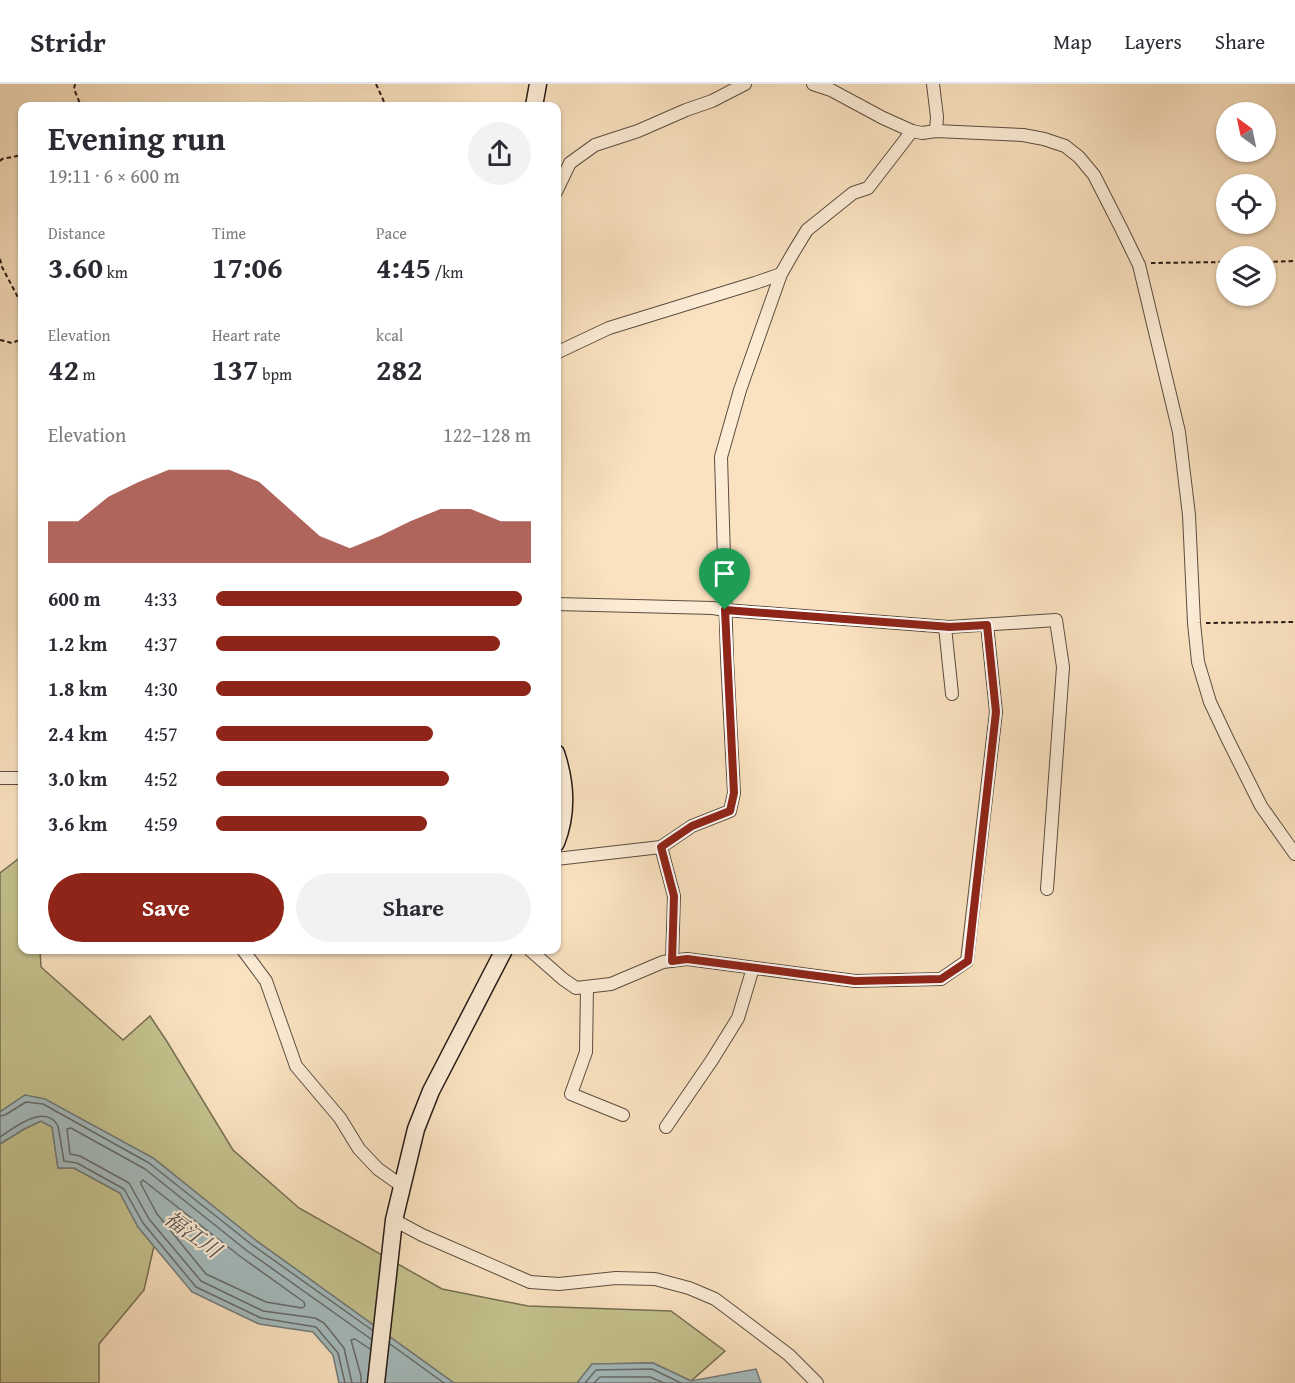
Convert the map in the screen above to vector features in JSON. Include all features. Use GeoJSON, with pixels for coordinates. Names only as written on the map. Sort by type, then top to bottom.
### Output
{"type":"FeatureCollection","features":[{"type":"Feature","properties":{"kind":"street"},"geometry":{"type":"LineString","coordinates":[[535,102],[538,84]]}},
{"type":"Feature","properties":{"kind":"street"},"geometry":{"type":"LineString","coordinates":[[561,182],[570,163],[595,144],[638,131],[745,84]]}},
{"type":"Feature","properties":{"kind":"street"},"geometry":{"type":"LineString","coordinates":[[813,84],[831,90],[912,131],[1023,135],[1044,139],[1065,146],[1079,157],[1094,175],[1139,265],[1179,432],[1189,515],[1198,662],[1210,702],[1261,806],[1295,854]]}},
{"type":"Feature","properties":{"kind":"street"},"geometry":{"type":"LineString","coordinates":[[933,84],[937,117],[936,131]]}},
{"type":"Feature","properties":{"kind":"street"},"geometry":{"type":"LineString","coordinates":[[561,858],[661,847],[692,826],[730,811],[734,793],[725,610],[721,457],[740,390],[781,274],[807,230],[853,193],[868,188],[912,131]]}},
{"type":"Feature","properties":{"kind":"street"},"geometry":{"type":"LineString","coordinates":[[561,351],[609,328],[781,274]]}},
{"type":"Feature","properties":{"kind":"street"},"geometry":{"type":"LineString","coordinates":[[561,604],[713,608],[945,627],[1056,620],[1064,667],[1047,889]]}},
{"type":"Feature","properties":{"kind":"street"},"geometry":{"type":"LineString","coordinates":[[535,954],[576,988],[611,984],[663,962],[687,959],[855,981],[941,979],[968,961],[996,712],[987,625]]}},
{"type":"Feature","properties":{"kind":"street"},"geometry":{"type":"LineString","coordinates":[[945,627],[952,694]]}},
{"type":"Feature","properties":{"kind":"street"},"geometry":{"type":"LineString","coordinates":[[561,768],[565,807],[561,823]]}},
{"type":"Feature","properties":{"kind":"street"},"geometry":{"type":"LineString","coordinates":[[0,778],[18,778]]}},
{"type":"Feature","properties":{"kind":"street"},"geometry":{"type":"LineString","coordinates":[[661,847],[674,896],[672,961]]}},
{"type":"Feature","properties":{"kind":"street"},"geometry":{"type":"LineString","coordinates":[[246,954],[266,981],[296,1066],[340,1118],[359,1149],[378,1169],[402,1186]]}},
{"type":"Feature","properties":{"kind":"street"},"geometry":{"type":"LineString","coordinates":[[376,1383],[394,1220],[416,1130],[431,1091],[502,954]]}},
{"type":"Feature","properties":{"kind":"street"},"geometry":{"type":"LineString","coordinates":[[666,1127],[738,1018],[753,968]]}},
{"type":"Feature","properties":{"kind":"street"},"geometry":{"type":"LineString","coordinates":[[587,987],[586,1052],[571,1094],[623,1116]]}},
{"type":"Feature","properties":{"kind":"street"},"geometry":{"type":"LineString","coordinates":[[394,1220],[431,1239],[530,1282],[559,1284],[616,1278],[655,1279],[689,1288],[715,1299],[789,1355],[817,1383]]}},
{"type":"Feature","properties":{"kind":"path"},"geometry":{"type":"LineString","coordinates":[[75,84],[74,89],[79,102]]}},
{"type":"Feature","properties":{"kind":"path"},"geometry":{"type":"LineString","coordinates":[[376,84],[384,102]]}},
{"type":"Feature","properties":{"kind":"path"},"geometry":{"type":"LineString","coordinates":[[0,161],[18,156]]}},
{"type":"Feature","properties":{"kind":"path"},"geometry":{"type":"LineString","coordinates":[[0,259],[18,297]]}},
{"type":"Feature","properties":{"kind":"path"},"geometry":{"type":"LineString","coordinates":[[1276,262],[1295,261]]}},
{"type":"Feature","properties":{"kind":"path"},"geometry":{"type":"LineString","coordinates":[[1139,265],[1152,262],[1216,262]]}},
{"type":"Feature","properties":{"kind":"path"},"geometry":{"type":"LineString","coordinates":[[0,340],[12,343],[18,341]]}},
{"type":"Feature","properties":{"kind":"path"},"geometry":{"type":"LineString","coordinates":[[1194,623],[1295,622]]}},
{"type":"Feature","properties":{"kind":"shaded area"},"geometry":{"type":"Polygon","coordinates":[[[18,859],[18,954],[40,954],[41,967],[123,1040],[150,1016],[233,1150],[299,1208],[442,1289],[528,1306],[671,1311],[725,1351],[691,1381],[653,1363],[592,1364],[577,1383],[454,1383],[254,1239],[153,1158],[25,1095],[0,1112],[0,873],[18,859]]]}},
{"type":"Feature","properties":{"kind":"shaded area"},"geometry":{"type":"Polygon","coordinates":[[[41,1121],[52,1127],[58,1168],[74,1168],[120,1193],[138,1227],[154,1246],[144,1290],[99,1344],[99,1383],[0,1383],[0,1144],[41,1121]]]}},
{"type":"Feature","properties":{"kind":"water","name":"福江川"},"geometry":{"type":"Polygon","coordinates":[[[25,1095],[45,1099],[153,1158],[254,1239],[454,1383],[339,1383],[333,1355],[313,1332],[259,1324],[192,1292],[138,1227],[120,1193],[74,1168],[58,1168],[52,1127],[41,1121],[0,1144],[0,1112],[25,1095]]]}},
{"type":"Feature","properties":{"kind":"water"},"geometry":{"type":"Polygon","coordinates":[[[653,1363],[691,1381],[756,1369],[761,1383],[577,1383],[592,1364],[653,1363]]]}},
{"type":"Feature","properties":{"kind":"route"},"geometry":{"type":"LineString","coordinates":[[725,610],[950,627],[987,625],[996,712],[968,961],[941,979],[855,981],[687,959],[672,961],[674,896],[661,847],[692,826],[730,811],[734,793],[725,610]]}}]}
